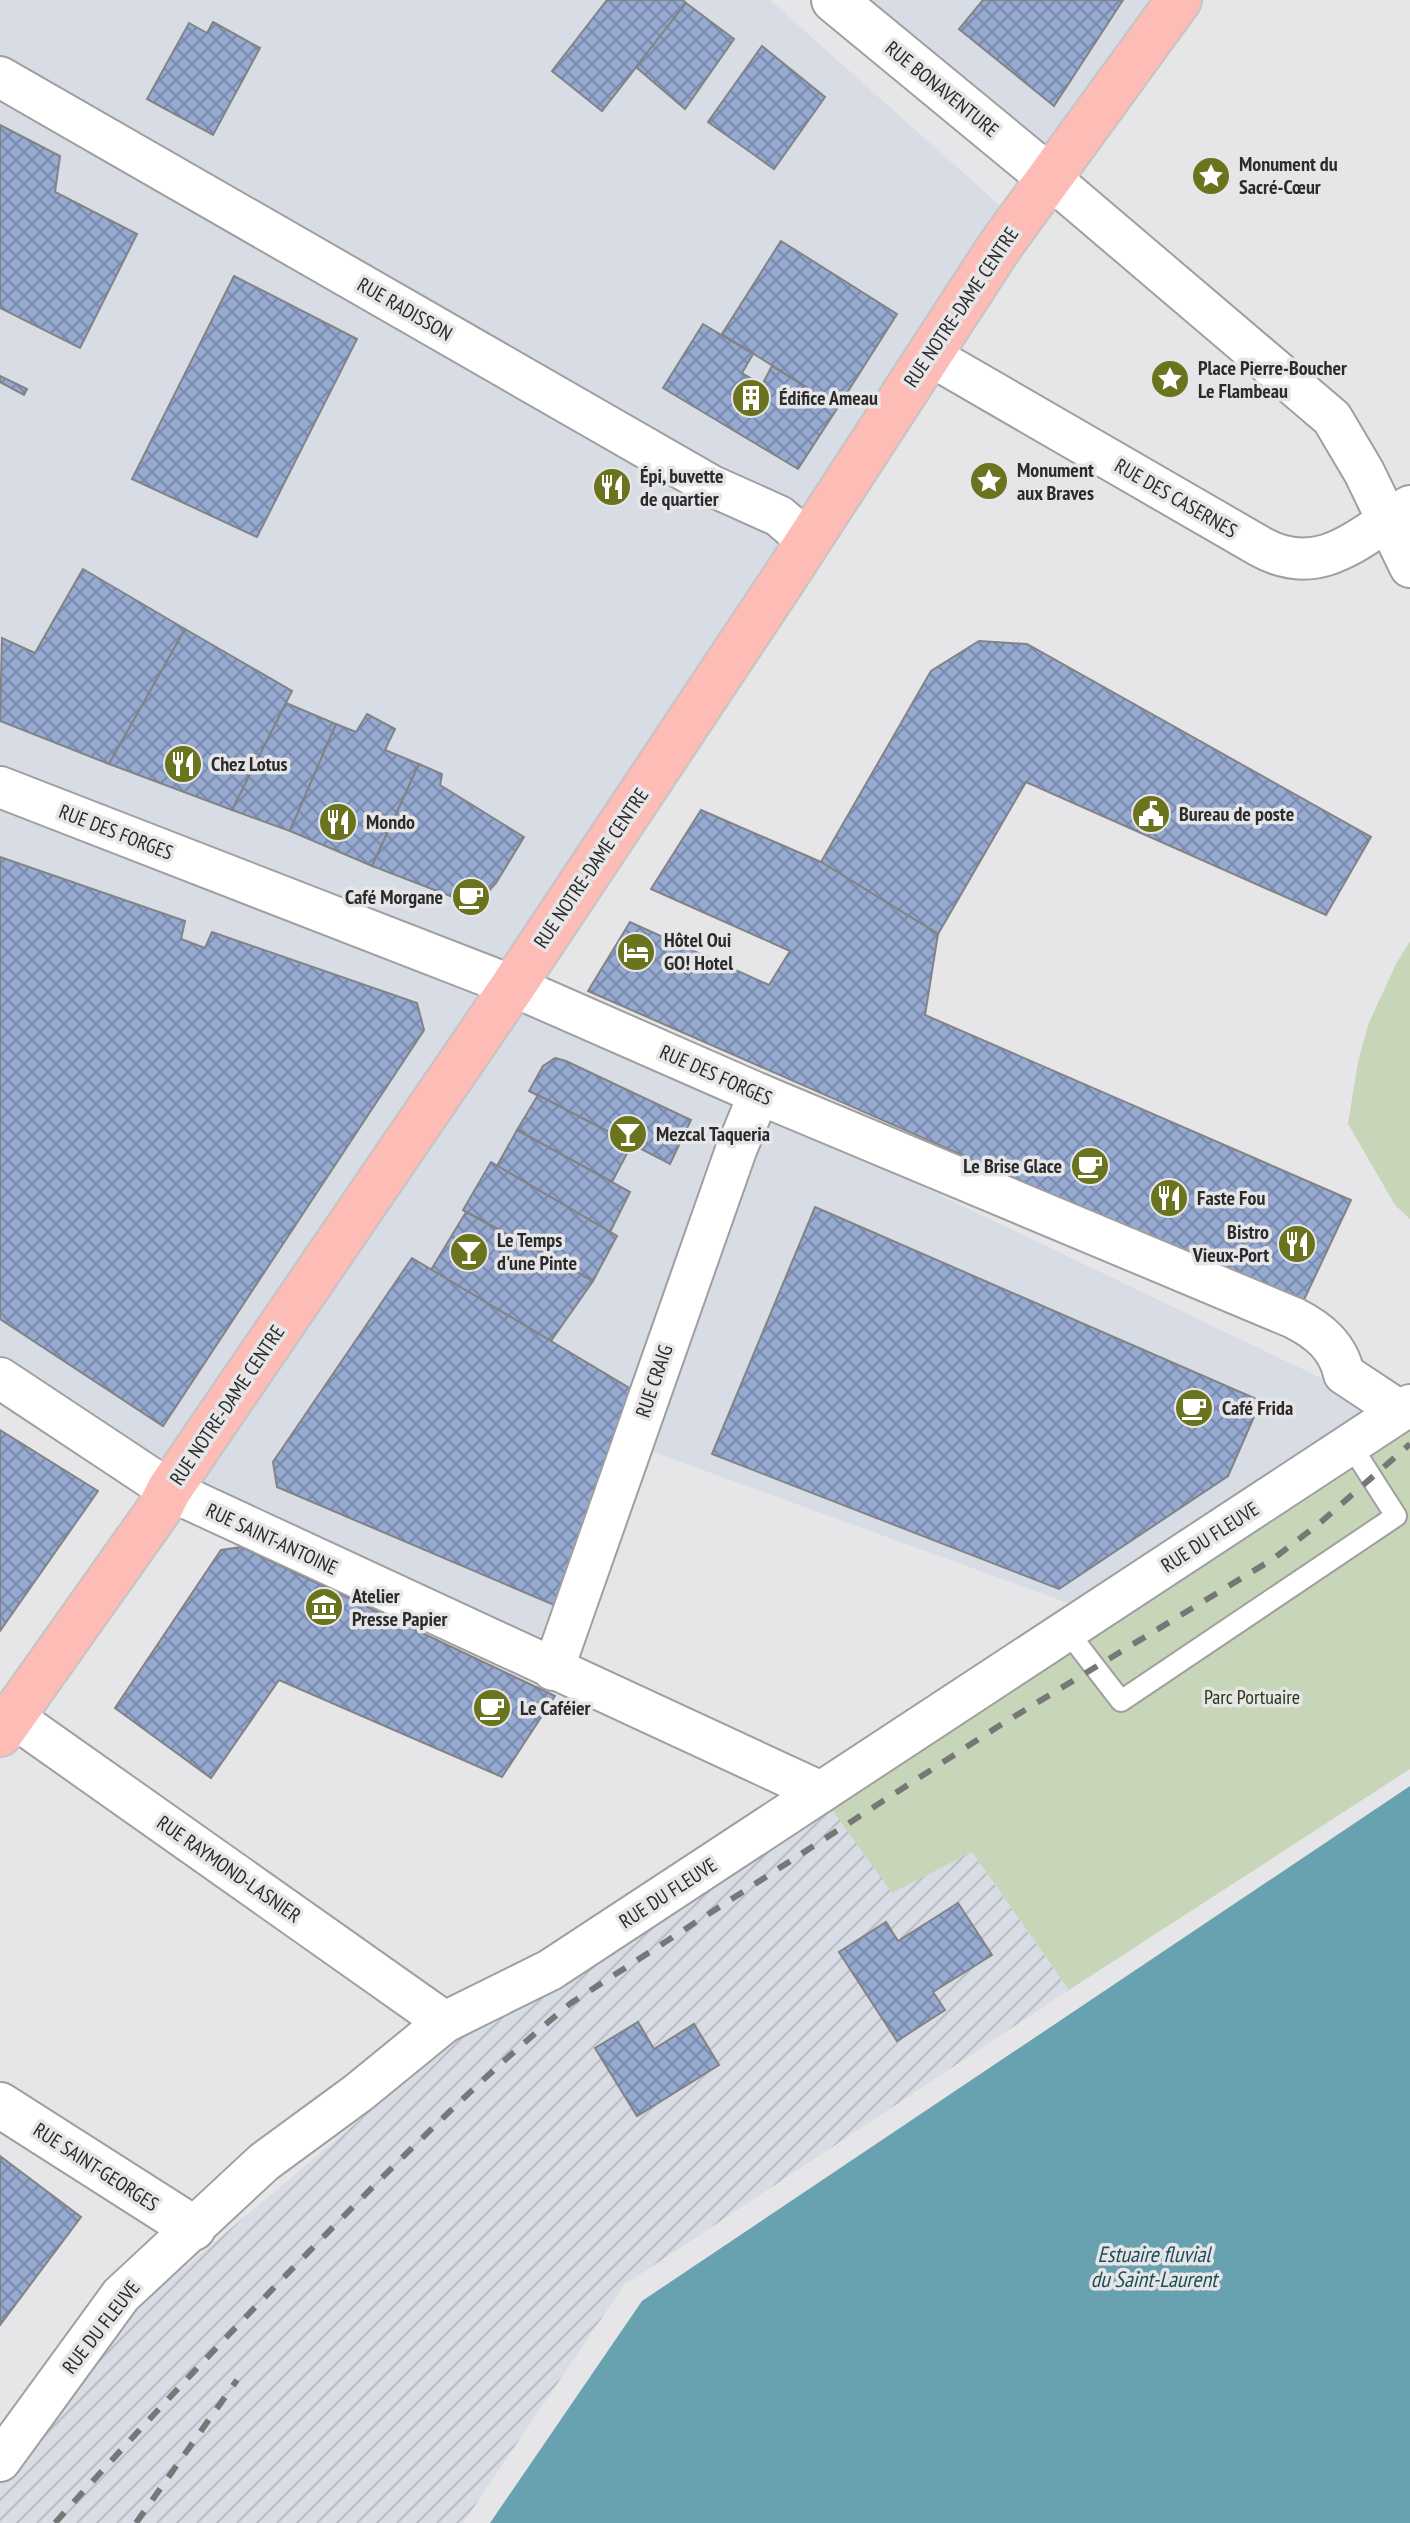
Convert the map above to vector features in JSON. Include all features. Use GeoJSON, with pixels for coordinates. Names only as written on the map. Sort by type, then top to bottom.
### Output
{"type":"FeatureCollection","features":[{"type":"Feature","properties":{"kind":"main road","name":"RUE NOTRE-DAME CENTRE"},"geometry":{"type":"LineString","coordinates":[[6,1726],[160,1508],[169,1490],[513,986],[1000,246],[1179,0]]}},
{"type":"Feature","properties":{"kind":"street","name":"RUE BONAVENTURE"},"geometry":{"type":"LineString","coordinates":[[834,0],[1050,178]]}},
{"type":"Feature","properties":{"kind":"street","name":"RUE RADISSON"},"geometry":{"type":"LineString","coordinates":[[0,77],[712,486],[779,516],[808,541]]}},
{"type":"Feature","properties":{"kind":"street"},"geometry":{"type":"LineString","coordinates":[[1050,178],[1326,411],[1357,460],[1399,513],[1410,567]]}},
{"type":"Feature","properties":{"kind":"street","name":"RUE DES CASERNES"},"geometry":{"type":"LineString","coordinates":[[929,355],[1272,553],[1304,561],[1328,556],[1399,513]]}},
{"type":"Feature","properties":{"kind":"street","name":"RUE DES FORGES"},"geometry":{"type":"LineString","coordinates":[[0,787],[513,986],[759,1094],[1307,1325],[1333,1347],[1344,1374],[1405,1408]]}},
{"type":"Feature","properties":{"kind":"street","name":"RUE CRAIG"},"geometry":{"type":"LineString","coordinates":[[553,1670],[731,1165],[759,1094]]}},
{"type":"Feature","properties":{"kind":"street","name":"RUE SAINT-ANTOINE"},"geometry":{"type":"LineString","coordinates":[[0,1378],[169,1490],[821,1792]]}},
{"type":"Feature","properties":{"kind":"street","name":"RUE DU FLEUVE"},"geometry":{"type":"LineString","coordinates":[[0,2461],[121,2295],[264,2162],[358,2093],[445,2022],[550,1970],[1405,1408]]}},
{"type":"Feature","properties":{"kind":"street","name":"RUE RAYMOND-LASNIER"},"geometry":{"type":"LineString","coordinates":[[6,1726],[445,2022]]}},
{"type":"Feature","properties":{"kind":"street","name":"RUE SAINT-GEORGES"},"geometry":{"type":"LineString","coordinates":[[0,2105],[193,2228]]}},
{"type":"Feature","properties":{"kind":"lane"},"geometry":{"type":"LineString","coordinates":[[1067,1631],[1121,1701],[1396,1516],[1350,1444]]}},
{"type":"Feature","properties":{"kind":"shaded area"},"geometry":{"type":"Polygon","coordinates":[[[0,0],[770,0],[1024,227],[814,528],[0,73],[0,0]]]}},
{"type":"Feature","properties":{"kind":"shaded area"},"geometry":{"type":"Polygon","coordinates":[[[816,0],[1183,0],[1041,194],[816,0]]]}},
{"type":"Feature","properties":{"kind":"shaded area"},"geometry":{"type":"Polygon","coordinates":[[[0,80],[821,545],[511,978],[0,784],[0,80]]]}},
{"type":"Feature","properties":{"kind":"shaded area"},"geometry":{"type":"Polygon","coordinates":[[[0,798],[507,989],[169,1488],[0,1373],[0,798]]]}},
{"type":"Feature","properties":{"kind":"shaded area"},"geometry":{"type":"Polygon","coordinates":[[[514,994],[747,1098],[573,1684],[171,1490],[514,994]]]}},
{"type":"Feature","properties":{"kind":"shaded area"},"geometry":{"type":"Polygon","coordinates":[[[751,1100],[798,1127],[1390,1411],[1090,1611],[648,1450],[751,1100]]]}},
{"type":"Feature","properties":{"kind":"shaded area"},"geometry":{"type":"Polygon","coordinates":[[[828,1804],[971,1851],[1069,1990],[624,2285],[463,2523],[0,2523],[0,2481],[127,2316],[452,2042],[828,1804]]]}},
{"type":"Feature","properties":{"kind":"green space"},"geometry":{"type":"Polygon","coordinates":[[[1410,941],[1410,1219],[1395,1205],[1348,1124],[1358,1062],[1368,1025],[1410,941]]]}},
{"type":"Feature","properties":{"kind":"green space","name":"Parc Portuaire"},"geometry":{"type":"Polygon","coordinates":[[[1410,1415],[1410,1769],[1069,1990],[972,1852],[892,1893],[828,1804],[1410,1415]]]}},
{"type":"Feature","properties":{"kind":"water","name":"Estuaire fluvial du Saint-Laurent"},"geometry":{"type":"Polygon","coordinates":[[[1410,1786],[1410,2523],[490,2523],[642,2301],[1410,1786]]]}},
{"type":"Feature","properties":{"kind":"building"},"geometry":{"type":"Polygon","coordinates":[[[607,0],[683,0],[686,3],[602,111],[552,71],[607,0]]]}},
{"type":"Feature","properties":{"kind":"building"},"geometry":{"type":"Polygon","coordinates":[[[983,0],[1123,0],[1054,106],[959,29],[983,0]]]}},
{"type":"Feature","properties":{"kind":"building"},"geometry":{"type":"Polygon","coordinates":[[[686,3],[734,39],[685,109],[636,67],[686,3]]]}},
{"type":"Feature","properties":{"kind":"building"},"geometry":{"type":"Polygon","coordinates":[[[213,22],[260,48],[213,135],[147,99],[189,23],[207,33],[213,22]]]}},
{"type":"Feature","properties":{"kind":"building"},"geometry":{"type":"Polygon","coordinates":[[[762,46],[825,97],[774,169],[708,122],[762,46]]]}},
{"type":"Feature","properties":{"kind":"building"},"geometry":{"type":"Polygon","coordinates":[[[0,125],[60,156],[55,192],[137,234],[80,348],[0,308],[0,125]]]}},
{"type":"Feature","properties":{"kind":"building"},"geometry":{"type":"Polygon","coordinates":[[[781,241],[897,314],[838,407],[722,334],[781,241]]]}},
{"type":"Feature","properties":{"kind":"building"},"geometry":{"type":"Polygon","coordinates":[[[234,276],[357,339],[257,537],[132,479],[234,276]]]}},
{"type":"Feature","properties":{"kind":"building","name":"Édifice Ameau"},"geometry":{"type":"Polygon","coordinates":[[[703,324],[753,354],[742,373],[762,385],[772,366],[838,407],[798,469],[663,388],[703,324]]]}},
{"type":"Feature","properties":{"kind":"building"},"geometry":{"type":"Polygon","coordinates":[[[0,376],[27,389],[24,395],[0,382],[0,376]]]}},
{"type":"Feature","properties":{"kind":"building"},"geometry":{"type":"Polygon","coordinates":[[[83,569],[185,629],[109,764],[0,721],[2,638],[35,653],[83,569]]]}},
{"type":"Feature","properties":{"kind":"building"},"geometry":{"type":"Polygon","coordinates":[[[185,629],[292,691],[232,810],[109,764],[185,629]]]}},
{"type":"Feature","properties":{"kind":"building"},"geometry":{"type":"Polygon","coordinates":[[[979,641],[1027,644],[1371,837],[1326,915],[1026,782],[938,934],[821,862],[931,671],[979,641]]]}},
{"type":"Feature","properties":{"kind":"building"},"geometry":{"type":"Polygon","coordinates":[[[286,703],[336,724],[290,831],[232,810],[286,703]]]}},
{"type":"Feature","properties":{"kind":"building"},"geometry":{"type":"Polygon","coordinates":[[[367,714],[395,729],[385,750],[419,764],[372,866],[290,831],[336,724],[356,732],[367,714]]]}},
{"type":"Feature","properties":{"kind":"building"},"geometry":{"type":"Polygon","coordinates":[[[419,764],[442,774],[440,785],[524,837],[496,883],[479,902],[471,904],[372,866],[419,764]]]}},
{"type":"Feature","properties":{"kind":"building"},"geometry":{"type":"Polygon","coordinates":[[[701,810],[821,862],[938,934],[925,1015],[1351,1200],[1302,1304],[588,991],[630,922],[769,985],[790,951],[651,889],[701,810]]]}},
{"type":"Feature","properties":{"kind":"building"},"geometry":{"type":"Polygon","coordinates":[[[0,857],[185,921],[181,939],[205,948],[212,932],[417,1003],[424,1030],[163,1426],[0,1319],[0,857]]]}},
{"type":"Feature","properties":{"kind":"building"},"geometry":{"type":"Polygon","coordinates":[[[555,1058],[691,1120],[670,1164],[529,1091],[543,1066],[555,1058]]]}},
{"type":"Feature","properties":{"kind":"building"},"geometry":{"type":"Polygon","coordinates":[[[538,1095],[632,1144],[612,1182],[517,1130],[538,1095]]]}},
{"type":"Feature","properties":{"kind":"building"},"geometry":{"type":"Polygon","coordinates":[[[517,1130],[630,1192],[610,1232],[497,1166],[517,1130]]]}},
{"type":"Feature","properties":{"kind":"building"},"geometry":{"type":"Polygon","coordinates":[[[491,1162],[617,1236],[593,1281],[463,1210],[491,1162]]]}},
{"type":"Feature","properties":{"kind":"building"},"geometry":{"type":"Polygon","coordinates":[[[815,1207],[1261,1401],[1228,1476],[1059,1589],[712,1454],[815,1207]]]}},
{"type":"Feature","properties":{"kind":"building"},"geometry":{"type":"Polygon","coordinates":[[[466,1212],[593,1281],[551,1341],[431,1270],[466,1212]]]}},
{"type":"Feature","properties":{"kind":"building"},"geometry":{"type":"Polygon","coordinates":[[[412,1258],[641,1395],[561,1608],[277,1487],[273,1462],[412,1258]]]}},
{"type":"Feature","properties":{"kind":"building"},"geometry":{"type":"Polygon","coordinates":[[[0,1430],[98,1491],[0,1631],[0,1430]]]}},
{"type":"Feature","properties":{"kind":"building"},"geometry":{"type":"Polygon","coordinates":[[[241,1547],[555,1696],[502,1777],[279,1680],[211,1778],[115,1708],[221,1550],[241,1547]]]}},
{"type":"Feature","properties":{"kind":"building"},"geometry":{"type":"Polygon","coordinates":[[[958,1903],[992,1955],[933,1992],[945,2010],[897,2041],[839,1952],[886,1922],[898,1941],[958,1903]]]}},
{"type":"Feature","properties":{"kind":"building"},"geometry":{"type":"Polygon","coordinates":[[[638,2022],[654,2049],[694,2024],[719,2065],[637,2116],[595,2048],[638,2022]]]}},
{"type":"Feature","properties":{"kind":"building"},"geometry":{"type":"Polygon","coordinates":[[[0,2156],[81,2217],[0,2325],[0,2156]]]}},
{"type":"Feature","properties":{"kind":"railway"},"geometry":{"type":"LineString","coordinates":[[55,2523],[198,2367],[372,2187],[484,2080],[571,2003],[1002,1724],[1273,1559],[1321,1522],[1410,1444]]}},
{"type":"Feature","properties":{"kind":"railway"},"geometry":{"type":"LineString","coordinates":[[136,2523],[237,2380]]}},
{"type":"Feature","properties":{"kind":"place","name":"Monument du Sacré-Cœur"},"geometry":{"type":"Point","coordinates":[1211,176]}},
{"type":"Feature","properties":{"kind":"place","name":"Place Pierre-Boucher Le Flambeau"},"geometry":{"type":"Point","coordinates":[1170,379]}},
{"type":"Feature","properties":{"kind":"place","name":"Édifice Ameau"},"geometry":{"type":"Point","coordinates":[751,398]}},
{"type":"Feature","properties":{"kind":"place","name":"Monument aux Braves"},"geometry":{"type":"Point","coordinates":[989,481]}},
{"type":"Feature","properties":{"kind":"place","name":"Épi, buvette de quartier"},"geometry":{"type":"Point","coordinates":[612,487]}},
{"type":"Feature","properties":{"kind":"place","name":"Chez Lotus"},"geometry":{"type":"Point","coordinates":[183,764]}},
{"type":"Feature","properties":{"kind":"place","name":"Bureau de poste"},"geometry":{"type":"Point","coordinates":[1151,814]}},
{"type":"Feature","properties":{"kind":"place","name":"Mondo"},"geometry":{"type":"Point","coordinates":[338,822]}},
{"type":"Feature","properties":{"kind":"place","name":"Café Morgane"},"geometry":{"type":"Point","coordinates":[471,897]}},
{"type":"Feature","properties":{"kind":"place","name":"Hôtel Oui GO! Hotel"},"geometry":{"type":"Point","coordinates":[636,952]}},
{"type":"Feature","properties":{"kind":"place","name":"Mezcal Taqueria"},"geometry":{"type":"Point","coordinates":[628,1134]}},
{"type":"Feature","properties":{"kind":"place","name":"Le Brise Glace"},"geometry":{"type":"Point","coordinates":[1090,1166]}},
{"type":"Feature","properties":{"kind":"place","name":"Faste Fou"},"geometry":{"type":"Point","coordinates":[1169,1198]}},
{"type":"Feature","properties":{"kind":"place","name":"Bistro Vieux-Port"},"geometry":{"type":"Point","coordinates":[1297,1244]}},
{"type":"Feature","properties":{"kind":"place","name":"Le Temps d'une Pinte"},"geometry":{"type":"Point","coordinates":[469,1252]}},
{"type":"Feature","properties":{"kind":"place","name":"Café Frida"},"geometry":{"type":"Point","coordinates":[1194,1408]}},
{"type":"Feature","properties":{"kind":"place","name":"Atelier Presse Papier"},"geometry":{"type":"Point","coordinates":[324,1607]}},
{"type":"Feature","properties":{"kind":"place","name":"Le Caféier"},"geometry":{"type":"Point","coordinates":[492,1708]}}]}
